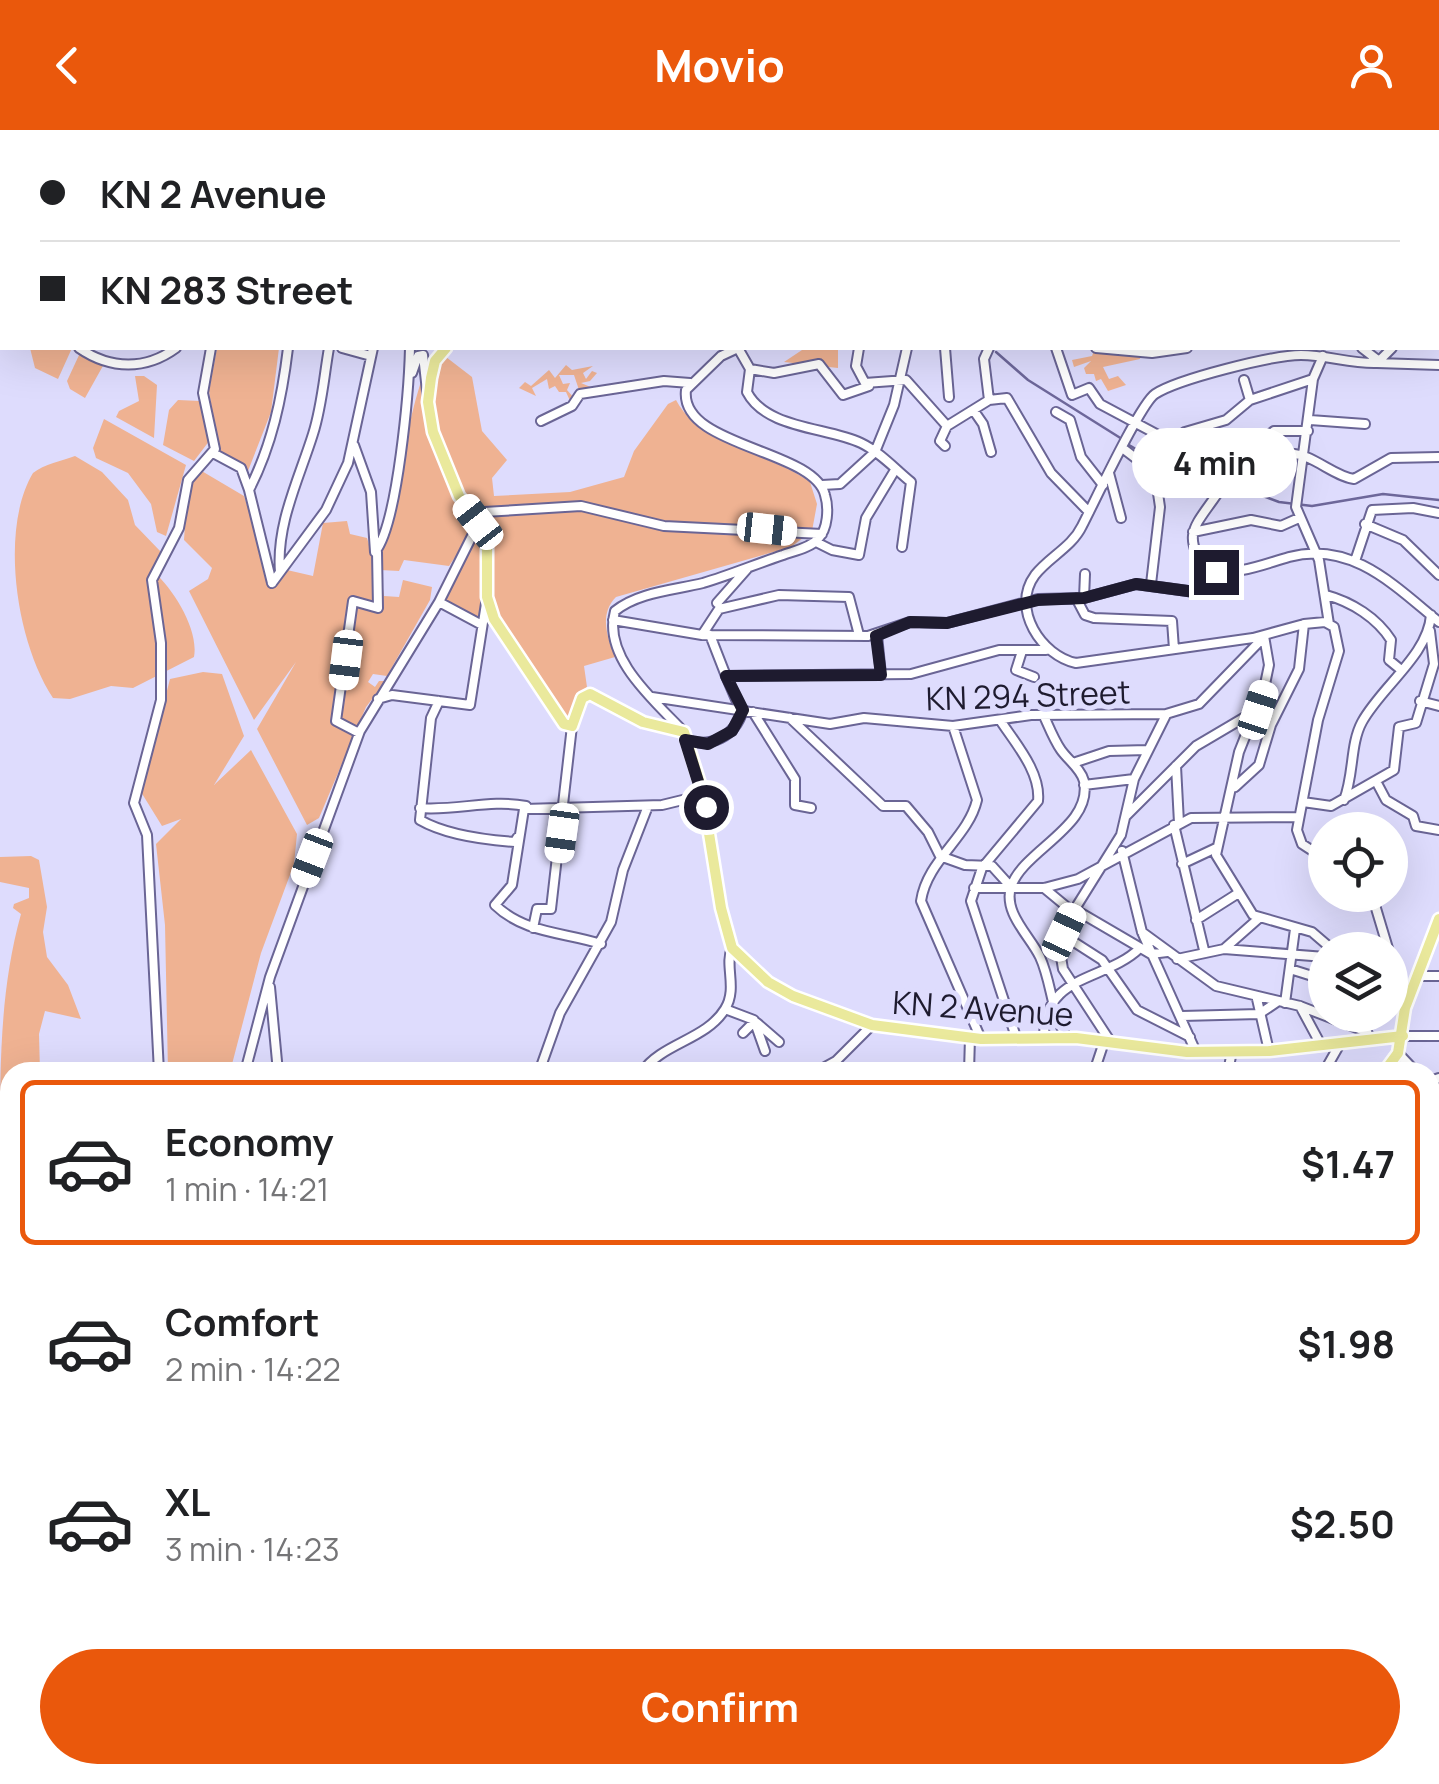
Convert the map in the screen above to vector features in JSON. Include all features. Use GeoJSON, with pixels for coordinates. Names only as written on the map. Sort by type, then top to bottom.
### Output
{"type":"FeatureCollection","features":[{"type":"Feature","properties":{"kind":"main road"},"geometry":{"type":"LineString","coordinates":[[444,350],[435,361],[428,402],[446,469],[488,538],[487,598],[494,619],[560,720],[572,726],[582,698],[590,694],[644,722],[684,736],[703,795],[720,908],[732,948]]}},
{"type":"Feature","properties":{"kind":"main road"},"geometry":{"type":"LineString","coordinates":[[1408,1001],[1439,920]]}},
{"type":"Feature","properties":{"kind":"main road","name":"KN 2 Avenue"},"geometry":{"type":"LineString","coordinates":[[732,948],[780,990],[872,1025],[976,1038],[1066,1038],[1196,1052],[1269,1051],[1341,1042],[1369,1034],[1403,1036]]}},
{"type":"Feature","properties":{"kind":"main road"},"geometry":{"type":"LineString","coordinates":[[1391,1062],[1403,1032]]}},
{"type":"Feature","properties":{"kind":"street"},"geometry":{"type":"LineString","coordinates":[[83,350],[132,365],[166,351]]}},
{"type":"Feature","properties":{"kind":"street"},"geometry":{"type":"LineString","coordinates":[[158,1062],[147,835],[134,803],[160,700],[161,643],[152,580],[179,528],[188,480],[212,453],[214,439],[203,393],[210,350]]}},
{"type":"Feature","properties":{"kind":"street"},"geometry":{"type":"LineString","coordinates":[[249,490],[263,464],[280,402],[288,350]]}},
{"type":"Feature","properties":{"kind":"street"},"geometry":{"type":"LineString","coordinates":[[280,572],[278,554],[286,513],[320,406],[329,350]]}},
{"type":"Feature","properties":{"kind":"street"},"geometry":{"type":"LineString","coordinates":[[359,732],[336,720],[353,601],[378,608],[378,552],[401,454],[410,350]]}},
{"type":"Feature","properties":{"kind":"street"},"geometry":{"type":"LineString","coordinates":[[734,350],[720,356],[690,383],[686,402],[698,418],[812,475],[822,485],[827,500],[819,538]]}},
{"type":"Feature","properties":{"kind":"street"},"geometry":{"type":"LineString","coordinates":[[739,350],[750,368],[746,392],[758,405],[788,422],[840,434],[875,452],[912,486],[902,547]]}},
{"type":"Feature","properties":{"kind":"street"},"geometry":{"type":"LineString","coordinates":[[859,350],[856,366],[869,386]]}},
{"type":"Feature","properties":{"kind":"street"},"geometry":{"type":"LineString","coordinates":[[822,485],[840,484],[875,452],[901,380],[907,350]]}},
{"type":"Feature","properties":{"kind":"street"},"geometry":{"type":"LineString","coordinates":[[945,350],[949,397]]}},
{"type":"Feature","properties":{"kind":"street"},"geometry":{"type":"LineString","coordinates":[[988,350],[984,360],[989,400]]}},
{"type":"Feature","properties":{"kind":"street"},"geometry":{"type":"LineString","coordinates":[[1057,350],[1072,395],[1089,388],[1100,404],[1168,444],[1188,464],[1210,461],[1257,469],[1274,458],[1301,454],[1348,480],[1365,476],[1392,458],[1439,457]]}},
{"type":"Feature","properties":{"kind":"street"},"geometry":{"type":"LineString","coordinates":[[1118,350],[1152,353],[1173,350]]}},
{"type":"Feature","properties":{"kind":"street"},"geometry":{"type":"LineString","coordinates":[[1256,350],[1260,361]]}},
{"type":"Feature","properties":{"kind":"street"},"geometry":{"type":"LineString","coordinates":[[1364,350],[1378,362]]}},
{"type":"Feature","properties":{"kind":"street"},"geometry":{"type":"LineString","coordinates":[[1378,362],[1390,350]]}},
{"type":"Feature","properties":{"kind":"street"},"geometry":{"type":"LineString","coordinates":[[212,453],[240,468],[272,584],[326,510],[354,445],[372,352]]}},
{"type":"Feature","properties":{"kind":"street"},"geometry":{"type":"LineString","coordinates":[[409,376],[418,356],[424,355],[422,378],[428,402]]}},
{"type":"Feature","properties":{"kind":"street"},"geometry":{"type":"LineString","coordinates":[[1308,848],[1302,844],[1299,817],[1318,720],[1339,652],[1338,634],[1330,624],[1316,552],[1299,518],[1301,454],[1310,420],[1313,380],[1322,356]]}},
{"type":"Feature","properties":{"kind":"street"},"geometry":{"type":"LineString","coordinates":[[1046,650],[1036,637],[1028,602],[1036,573],[1075,538],[1124,450],[1144,404],[1164,389],[1260,361],[1322,356],[1439,365]]}},
{"type":"Feature","properties":{"kind":"street"},"geometry":{"type":"LineString","coordinates":[[750,368],[774,374],[819,364],[843,395],[869,386],[910,382],[918,398],[947,426]]}},
{"type":"Feature","properties":{"kind":"street"},"geometry":{"type":"LineString","coordinates":[[1244,380],[1250,400]]}},
{"type":"Feature","properties":{"kind":"street"},"geometry":{"type":"LineString","coordinates":[[1168,444],[1185,432],[1226,420],[1250,400],[1313,380]]}},
{"type":"Feature","properties":{"kind":"street"},"geometry":{"type":"LineString","coordinates":[[540,420],[572,406],[578,394],[664,381],[690,383]]}},
{"type":"Feature","properties":{"kind":"street"},"geometry":{"type":"LineString","coordinates":[[945,446],[940,441],[947,426],[989,400],[1007,398],[1050,473],[1089,512]]}},
{"type":"Feature","properties":{"kind":"street"},"geometry":{"type":"LineString","coordinates":[[974,411],[983,424],[991,452]]}},
{"type":"Feature","properties":{"kind":"street"},"geometry":{"type":"LineString","coordinates":[[1056,412],[1070,420],[1081,456],[1103,486]]}},
{"type":"Feature","properties":{"kind":"street"},"geometry":{"type":"LineString","coordinates":[[1310,420],[1365,424]]}},
{"type":"Feature","properties":{"kind":"street"},"geometry":{"type":"LineString","coordinates":[[1248,452],[1274,430],[1308,431]]}},
{"type":"Feature","properties":{"kind":"street"},"geometry":{"type":"LineString","coordinates":[[354,445],[371,492],[372,546],[378,552]]}},
{"type":"Feature","properties":{"kind":"street"},"geometry":{"type":"LineString","coordinates":[[1124,450],[1155,473],[1160,506],[1151,584]]}},
{"type":"Feature","properties":{"kind":"street"},"geometry":{"type":"LineString","coordinates":[[1261,450],[1274,458]]}},
{"type":"Feature","properties":{"kind":"street"},"geometry":{"type":"LineString","coordinates":[[1206,570],[1195,553],[1193,532],[1199,514],[1216,495],[1230,466]]}},
{"type":"Feature","properties":{"kind":"street"},"geometry":{"type":"LineString","coordinates":[[248,1062],[270,978],[359,732],[439,602],[478,522],[490,509],[581,506],[664,526],[728,526],[819,538],[832,550],[860,554],[866,518],[895,470]]}},
{"type":"Feature","properties":{"kind":"street"},"geometry":{"type":"LineString","coordinates":[[1109,473],[1121,518]]}},
{"type":"Feature","properties":{"kind":"street"},"geometry":{"type":"LineString","coordinates":[[1355,561],[1372,510],[1413,508],[1439,513]]}},
{"type":"Feature","properties":{"kind":"street"},"geometry":{"type":"LineString","coordinates":[[1193,532],[1251,520],[1280,526],[1299,518]]}},
{"type":"Feature","properties":{"kind":"street"},"geometry":{"type":"LineString","coordinates":[[1365,524],[1403,540],[1439,575]]}},
{"type":"Feature","properties":{"kind":"street"},"geometry":{"type":"LineString","coordinates":[[746,710],[738,724],[722,738],[702,744],[684,736],[628,669],[613,620],[615,611],[625,604],[749,566],[819,538]]}},
{"type":"Feature","properties":{"kind":"street"},"geometry":{"type":"LineString","coordinates":[[1206,570],[1242,574],[1316,552],[1355,561],[1398,585],[1435,618],[1430,631],[1359,729],[1344,800]]}},
{"type":"Feature","properties":{"kind":"street"},"geometry":{"type":"LineString","coordinates":[[717,602],[749,566]]}},
{"type":"Feature","properties":{"kind":"street"},"geometry":{"type":"LineString","coordinates":[[613,620],[706,635],[876,636],[910,622],[947,623],[1028,602],[1080,598],[1151,584],[1195,592],[1206,570]]}},
{"type":"Feature","properties":{"kind":"street"},"geometry":{"type":"LineString","coordinates":[[1086,574],[1080,598],[1088,617],[1172,620],[1174,650]]}},
{"type":"Feature","properties":{"kind":"street"},"geometry":{"type":"LineString","coordinates":[[706,635],[719,610],[791,595],[848,597],[859,636]]}},
{"type":"Feature","properties":{"kind":"street"},"geometry":{"type":"LineString","coordinates":[[1326,595],[1354,606],[1379,625],[1391,640],[1389,660],[1400,668]]}},
{"type":"Feature","properties":{"kind":"street"},"geometry":{"type":"LineString","coordinates":[[378,700],[392,695],[470,705],[487,598]]}},
{"type":"Feature","properties":{"kind":"street"},"geometry":{"type":"LineString","coordinates":[[439,602],[482,624]]}},
{"type":"Feature","properties":{"kind":"street"},"geometry":{"type":"LineString","coordinates":[[726,676],[930,671],[987,653],[1022,650],[1046,650],[1076,663],[1263,637],[1304,624],[1330,624]]}},
{"type":"Feature","properties":{"kind":"street"},"geometry":{"type":"LineString","coordinates":[[1235,787],[1259,765],[1274,719],[1299,669],[1304,624]]}},
{"type":"Feature","properties":{"kind":"street"},"geometry":{"type":"LineString","coordinates":[[1303,802],[1324,807],[1344,800],[1377,783],[1395,768],[1399,726],[1416,723],[1434,664],[1430,631]]}},
{"type":"Feature","properties":{"kind":"street"},"geometry":{"type":"LineString","coordinates":[[706,635],[746,710],[795,780],[795,805],[812,808]]}},
{"type":"Feature","properties":{"kind":"street"},"geometry":{"type":"LineString","coordinates":[[876,636],[881,675]]}},
{"type":"Feature","properties":{"kind":"street"},"geometry":{"type":"LineString","coordinates":[[1263,637],[1269,664],[1258,710],[1239,752],[1235,787],[1216,848],[1238,894],[1258,919],[1308,933]]}},
{"type":"Feature","properties":{"kind":"street","name":"KN 294 Street"},"geometry":{"type":"LineString","coordinates":[[649,697],[830,724],[864,718],[953,726],[1044,716],[1166,714],[1199,704],[1263,637]]}},
{"type":"Feature","properties":{"kind":"street"},"geometry":{"type":"LineString","coordinates":[[1022,650],[1016,670],[1034,677]]}},
{"type":"Feature","properties":{"kind":"street"},"geometry":{"type":"LineString","coordinates":[[439,701],[431,718],[420,808],[422,822],[448,832],[514,842],[520,834]]}},
{"type":"Feature","properties":{"kind":"street"},"geometry":{"type":"LineString","coordinates":[[1420,701],[1439,706]]}},
{"type":"Feature","properties":{"kind":"street"},"geometry":{"type":"LineString","coordinates":[[1126,816],[1196,746],[1258,710]]}},
{"type":"Feature","properties":{"kind":"street"},"geometry":{"type":"LineString","coordinates":[[1099,1062],[1108,1043],[1063,970],[1063,935],[1094,873],[1118,842],[1134,778],[1166,714]]}},
{"type":"Feature","properties":{"kind":"street"},"geometry":{"type":"LineString","coordinates":[[1011,888],[1066,824],[1080,804],[1084,785],[1044,716]]}},
{"type":"Feature","properties":{"kind":"street"},"geometry":{"type":"LineString","coordinates":[[790,718],[883,806],[906,806],[928,832],[940,856],[994,868],[1011,888],[1016,919],[1043,969],[1066,1038]]}},
{"type":"Feature","properties":{"kind":"street"},"geometry":{"type":"LineString","coordinates":[[1000,720],[1024,756],[1039,794],[1036,808],[982,868],[972,907],[1016,1040]]}},
{"type":"Feature","properties":{"kind":"street"},"geometry":{"type":"LineString","coordinates":[[534,928],[538,909],[551,909],[572,726]]}},
{"type":"Feature","properties":{"kind":"street"},"geometry":{"type":"LineString","coordinates":[[953,726],[977,800],[968,822],[940,856],[923,891],[923,912],[976,1038],[971,1062]]}},
{"type":"Feature","properties":{"kind":"street"},"geometry":{"type":"LineString","coordinates":[[1073,763],[1110,751],[1147,750]]}},
{"type":"Feature","properties":{"kind":"street"},"geometry":{"type":"LineString","coordinates":[[1176,766],[1176,824],[1200,951],[1195,972]]}},
{"type":"Feature","properties":{"kind":"street"},"geometry":{"type":"LineString","coordinates":[[1084,785],[1134,778]]}},
{"type":"Feature","properties":{"kind":"street"},"geometry":{"type":"LineString","coordinates":[[1377,783],[1386,800],[1413,816],[1416,826],[1439,830]]}},
{"type":"Feature","properties":{"kind":"street"},"geometry":{"type":"LineString","coordinates":[[420,808],[442,810],[492,802],[565,808],[648,806],[703,795]]}},
{"type":"Feature","properties":{"kind":"street"},"geometry":{"type":"LineString","coordinates":[[526,806],[511,889],[495,906],[534,928],[601,944]]}},
{"type":"Feature","properties":{"kind":"street"},"geometry":{"type":"LineString","coordinates":[[543,1062],[560,1013],[601,944],[648,806]]}},
{"type":"Feature","properties":{"kind":"street"},"geometry":{"type":"LineString","coordinates":[[974,888],[1044,888],[1094,873],[1122,852],[1176,824],[1227,816],[1268,821],[1299,817]]}},
{"type":"Feature","properties":{"kind":"street"},"geometry":{"type":"LineString","coordinates":[[1118,842],[1142,932],[1196,1052]]}},
{"type":"Feature","properties":{"kind":"street"},"geometry":{"type":"LineString","coordinates":[[1182,864],[1216,848]]}},
{"type":"Feature","properties":{"kind":"street"},"geometry":{"type":"LineString","coordinates":[[1044,888],[1151,954],[1168,952]]}},
{"type":"Feature","properties":{"kind":"street"},"geometry":{"type":"LineString","coordinates":[[1196,920],[1238,894]]}},
{"type":"Feature","properties":{"kind":"street"},"geometry":{"type":"LineString","coordinates":[[1224,949],[1258,919]]}},
{"type":"Feature","properties":{"kind":"street"},"geometry":{"type":"LineString","coordinates":[[1184,1021],[1194,1016],[1259,1014],[1281,1002],[1290,969],[1294,929]]}},
{"type":"Feature","properties":{"kind":"street"},"geometry":{"type":"LineString","coordinates":[[1142,932],[1216,986],[1300,1006],[1369,1034]]}},
{"type":"Feature","properties":{"kind":"street"},"geometry":{"type":"LineString","coordinates":[[1063,935],[1108,966],[1137,1010],[1190,1037]]}},
{"type":"Feature","properties":{"kind":"street"},"geometry":{"type":"LineString","coordinates":[[650,1062],[710,1024],[725,1009],[734,988],[732,948]]}},
{"type":"Feature","properties":{"kind":"street"},"geometry":{"type":"LineString","coordinates":[[1044,1038],[1044,1018],[1071,983],[1126,962],[1140,948]]}},
{"type":"Feature","properties":{"kind":"street"},"geometry":{"type":"LineString","coordinates":[[1177,959],[1200,951],[1224,949],[1308,955]]}},
{"type":"Feature","properties":{"kind":"street"},"geometry":{"type":"LineString","coordinates":[[1043,969],[1063,970]]}},
{"type":"Feature","properties":{"kind":"street"},"geometry":{"type":"LineString","coordinates":[[1290,969],[1308,975]]}},
{"type":"Feature","properties":{"kind":"street"},"geometry":{"type":"LineString","coordinates":[[1418,976],[1439,976]]}},
{"type":"Feature","properties":{"kind":"street"},"geometry":{"type":"LineString","coordinates":[[270,978],[277,1062]]}},
{"type":"Feature","properties":{"kind":"street"},"geometry":{"type":"LineString","coordinates":[[1257,998],[1269,1051]]}},
{"type":"Feature","properties":{"kind":"street"},"geometry":{"type":"LineString","coordinates":[[1300,1006],[1320,1044]]}},
{"type":"Feature","properties":{"kind":"street"},"geometry":{"type":"LineString","coordinates":[[725,1009],[754,1021],[779,1042]]}},
{"type":"Feature","properties":{"kind":"street"},"geometry":{"type":"LineString","coordinates":[[743,1034],[754,1021]]}},
{"type":"Feature","properties":{"kind":"street"},"geometry":{"type":"LineString","coordinates":[[754,1021],[766,1051]]}},
{"type":"Feature","properties":{"kind":"street"},"geometry":{"type":"LineString","coordinates":[[834,1062],[872,1025]]}},
{"type":"Feature","properties":{"kind":"street"},"geometry":{"type":"LineString","coordinates":[[1403,1036],[1439,1036]]}},
{"type":"Feature","properties":{"kind":"street"},"geometry":{"type":"LineString","coordinates":[[1330,1062],[1341,1042]]}},
{"type":"Feature","properties":{"kind":"street"},"geometry":{"type":"LineString","coordinates":[[1230,1062],[1232,1052]]}},
{"type":"Feature","properties":{"kind":"street"},"geometry":{"type":"LineString","coordinates":[[1398,1053],[1407,1062]]}},
{"type":"Feature","properties":{"kind":"shaded area"},"geometry":{"type":"Polygon","coordinates":[[[30,350],[71,350],[58,379],[35,368],[30,350]]]}},
{"type":"Feature","properties":{"kind":"shaded area"},"geometry":{"type":"Polygon","coordinates":[[[217,350],[279,350],[271,412],[248,471],[219,453],[209,391],[217,350]]]}},
{"type":"Feature","properties":{"kind":"shaded area"},"geometry":{"type":"Polygon","coordinates":[[[802,350],[838,350],[838,368],[784,362],[802,350]]]}},
{"type":"Feature","properties":{"kind":"shaded area"},"geometry":{"type":"Polygon","coordinates":[[[1094,350],[1141,353],[1140,359],[1103,367],[1109,379],[1118,376],[1126,385],[1108,391],[1101,379],[1096,381],[1094,374],[1086,374],[1084,368],[1091,361],[1074,367],[1072,360],[1092,356],[1094,350]]]}},
{"type":"Feature","properties":{"kind":"shaded area"},"geometry":{"type":"Polygon","coordinates":[[[80,353],[104,364],[85,398],[70,389],[67,381],[80,353]]]}},
{"type":"Feature","properties":{"kind":"shaded area"},"geometry":{"type":"Polygon","coordinates":[[[446,357],[472,377],[482,431],[507,460],[492,478],[494,496],[570,492],[624,477],[634,451],[668,404],[676,400],[687,416],[719,439],[810,482],[817,504],[812,531],[791,547],[616,597],[606,618],[615,657],[584,666],[587,687],[575,697],[571,718],[564,721],[493,609],[492,540],[482,518],[449,566],[404,560],[399,571],[380,570],[384,596],[399,597],[403,580],[432,587],[430,600],[387,676],[373,674],[368,682],[375,687],[379,681],[386,681],[366,707],[319,818],[307,825],[257,729],[296,662],[254,720],[189,591],[208,579],[212,568],[184,540],[187,494],[200,470],[244,496],[273,587],[287,570],[313,576],[323,523],[347,521],[350,534],[367,538],[373,557],[381,554],[419,387],[427,364],[446,357]]]}},
{"type":"Feature","properties":{"kind":"shaded area"},"geometry":{"type":"Polygon","coordinates":[[[566,365],[572,370],[593,366],[583,373],[586,379],[592,371],[597,373],[590,381],[581,383],[593,388],[580,393],[574,375],[559,375],[563,384],[570,383],[567,390],[575,399],[571,403],[566,392],[559,392],[555,386],[549,389],[547,379],[532,388],[536,396],[519,388],[525,382],[531,386],[549,370],[555,378],[566,365]]]}},
{"type":"Feature","properties":{"kind":"shaded area"},"geometry":{"type":"Polygon","coordinates":[[[135,376],[144,376],[157,385],[154,438],[116,417],[119,411],[139,401],[135,376]]]}},
{"type":"Feature","properties":{"kind":"shaded area"},"geometry":{"type":"Polygon","coordinates":[[[178,400],[200,401],[210,440],[194,461],[163,445],[169,410],[178,400]]]}},
{"type":"Feature","properties":{"kind":"shaded area"},"geometry":{"type":"Polygon","coordinates":[[[104,419],[186,465],[166,536],[157,532],[151,504],[128,473],[96,458],[93,448],[104,419]]]}},
{"type":"Feature","properties":{"kind":"shaded area"},"geometry":{"type":"Polygon","coordinates":[[[75,456],[102,472],[128,500],[135,525],[161,552],[154,572],[183,611],[195,646],[194,657],[133,688],[111,686],[70,699],[53,698],[29,646],[16,584],[15,553],[23,496],[33,473],[75,456]]]}},
{"type":"Feature","properties":{"kind":"shaded area"},"geometry":{"type":"Polygon","coordinates":[[[481,528],[483,536],[480,621],[441,602],[481,528]]]}},
{"type":"Feature","properties":{"kind":"shaded area"},"geometry":{"type":"Polygon","coordinates":[[[203,672],[222,674],[244,736],[214,785],[251,750],[297,834],[294,864],[261,953],[233,1062],[168,1062],[165,925],[156,844],[181,819],[162,826],[141,792],[170,679],[203,672]]]}},
{"type":"Feature","properties":{"kind":"shaded area"},"geometry":{"type":"Polygon","coordinates":[[[31,856],[39,860],[47,907],[43,932],[47,957],[68,985],[81,1019],[45,1011],[39,1034],[40,1062],[1,1062],[5,999],[21,914],[13,908],[29,898],[29,888],[0,882],[0,857],[31,856]]]}},
{"type":"Feature","properties":{"kind":"waterway"},"geometry":{"type":"LineString","coordinates":[[996,352],[1028,380],[1122,439]]}},
{"type":"Feature","properties":{"kind":"waterway"},"geometry":{"type":"LineString","coordinates":[[1129,445],[1173,471],[1231,494],[1255,493],[1279,502],[1312,506],[1383,494],[1439,500]]}},
{"type":"Feature","properties":{"kind":"route"},"geometry":{"type":"LineString","coordinates":[[706,807],[694,758],[685,740],[708,744],[738,724],[743,710],[726,676],[881,675],[876,636],[910,622],[947,623],[1038,600],[1084,598],[1136,584],[1195,592],[1206,570],[1216,572]]}}]}
